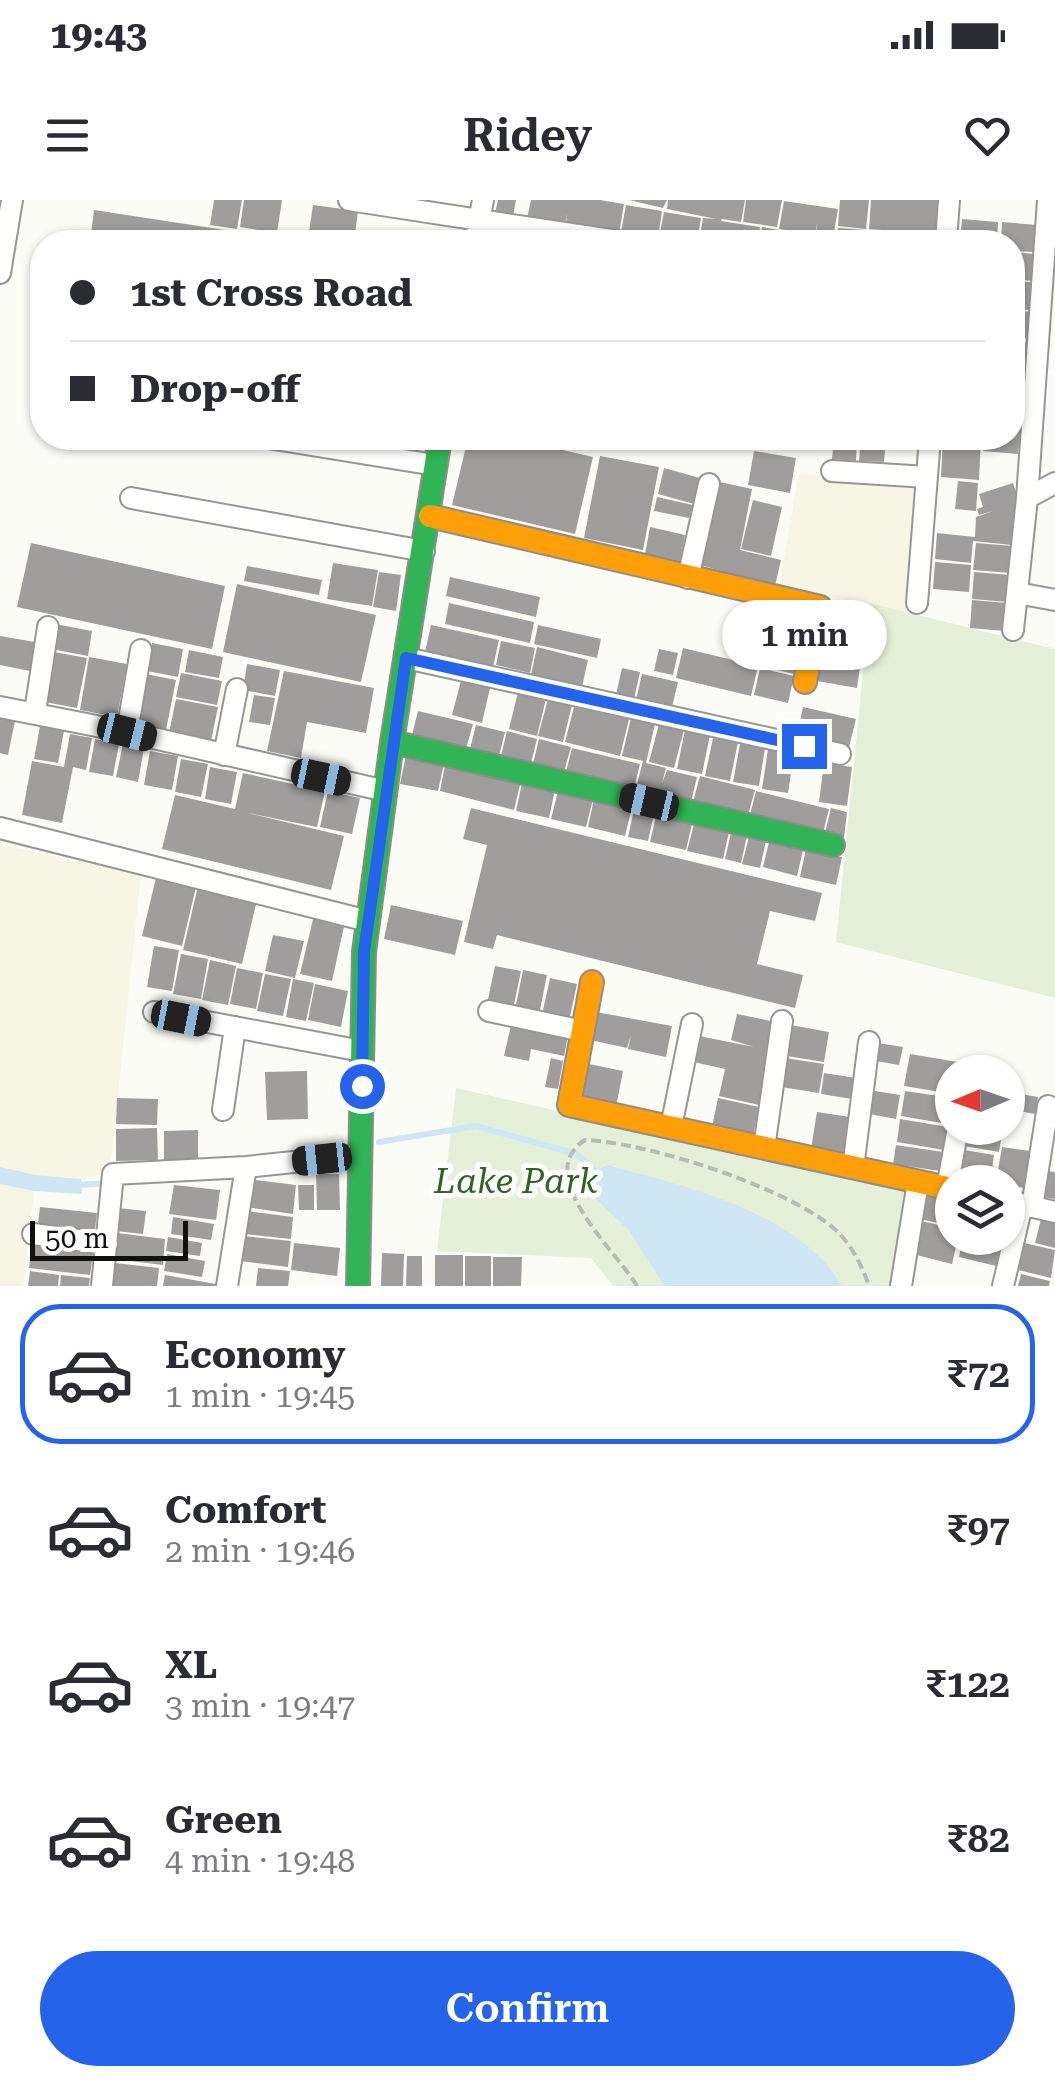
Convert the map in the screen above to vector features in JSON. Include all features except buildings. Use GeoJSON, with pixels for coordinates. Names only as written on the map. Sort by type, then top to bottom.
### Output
{"type":"FeatureCollection","features":[{"type":"Feature","properties":{"kind":"street"},"geometry":{"type":"LineString","coordinates":[[0,274],[12,200]]}},
{"type":"Feature","properties":{"kind":"street"},"geometry":{"type":"LineString","coordinates":[[349,200],[481,210],[570,230]]}},
{"type":"Feature","properties":{"kind":"street"},"geometry":{"type":"LineString","coordinates":[[947,230],[949,200]]}},
{"type":"Feature","properties":{"kind":"street"},"geometry":{"type":"LineString","coordinates":[[1012,630],[1027,498],[1048,200]]}},
{"type":"Feature","properties":{"kind":"street"},"geometry":{"type":"LineString","coordinates":[[342,450],[435,465]]}},
{"type":"Feature","properties":{"kind":"street"},"geometry":{"type":"LineString","coordinates":[[358,1286],[364,952],[438,450]]}},
{"type":"Feature","properties":{"kind":"street"},"geometry":{"type":"LineString","coordinates":[[917,602],[929,450]]}},
{"type":"Feature","properties":{"kind":"street"},"geometry":{"type":"LineString","coordinates":[[832,471],[927,477]]}},
{"type":"Feature","properties":{"kind":"street"},"geometry":{"type":"LineString","coordinates":[[1027,498],[1055,483]]}},
{"type":"Feature","properties":{"kind":"street"},"geometry":{"type":"LineString","coordinates":[[688,578],[708,484]]}},
{"type":"Feature","properties":{"kind":"street"},"geometry":{"type":"LineString","coordinates":[[131,498],[424,551]]}},
{"type":"Feature","properties":{"kind":"street"},"geometry":{"type":"LineString","coordinates":[[1027,498],[1055,505]]}},
{"type":"Feature","properties":{"kind":"street"},"geometry":{"type":"LineString","coordinates":[[430,516],[820,607],[805,682]]}},
{"type":"Feature","properties":{"kind":"street"},"geometry":{"type":"LineString","coordinates":[[1016,593],[1055,600]]}},
{"type":"Feature","properties":{"kind":"street"},"geometry":{"type":"LineString","coordinates":[[35,712],[48,627]]}},
{"type":"Feature","properties":{"kind":"street"},"geometry":{"type":"LineString","coordinates":[[127,732],[141,650]]}},
{"type":"Feature","properties":{"kind":"street"},"geometry":{"type":"LineString","coordinates":[[406,658],[840,754]]}},
{"type":"Feature","properties":{"kind":"street"},"geometry":{"type":"LineString","coordinates":[[224,755],[237,689]]}},
{"type":"Feature","properties":{"kind":"street"},"geometry":{"type":"LineString","coordinates":[[0,707],[386,791]]}},
{"type":"Feature","properties":{"kind":"street"},"geometry":{"type":"LineString","coordinates":[[392,742],[833,846]]}},
{"type":"Feature","properties":{"kind":"street"},"geometry":{"type":"LineString","coordinates":[[0,828],[368,921]]}},
{"type":"Feature","properties":{"kind":"street"},"geometry":{"type":"LineString","coordinates":[[592,982],[569,1105],[935,1186]]}},
{"type":"Feature","properties":{"kind":"street"},"geometry":{"type":"LineString","coordinates":[[489,1011],[583,1032]]}},
{"type":"Feature","properties":{"kind":"street"},"geometry":{"type":"LineString","coordinates":[[154,1012],[362,1051]]}},
{"type":"Feature","properties":{"kind":"street"},"geometry":{"type":"LineString","coordinates":[[764,1148],[782,1021]]}},
{"type":"Feature","properties":{"kind":"street"},"geometry":{"type":"LineString","coordinates":[[670,1128],[692,1024]]}},
{"type":"Feature","properties":{"kind":"street"},"geometry":{"type":"LineString","coordinates":[[223,1110],[235,1028]]}},
{"type":"Feature","properties":{"kind":"street"},"geometry":{"type":"LineString","coordinates":[[854,1168],[869,1042]]}},
{"type":"Feature","properties":{"kind":"street"},"geometry":{"type":"LineString","coordinates":[[1025,1186],[1048,1106]]}},
{"type":"Feature","properties":{"kind":"street"},"geometry":{"type":"LineString","coordinates":[[102,1286],[114,1174],[360,1156]]}},
{"type":"Feature","properties":{"kind":"street"},"geometry":{"type":"LineString","coordinates":[[228,1286],[246,1167]]}},
{"type":"Feature","properties":{"kind":"street"},"geometry":{"type":"LineString","coordinates":[[901,1286],[918,1182]]}},
{"type":"Feature","properties":{"kind":"street"},"geometry":{"type":"LineString","coordinates":[[1025,1205],[1055,1212]]}},
{"type":"Feature","properties":{"kind":"street"},"geometry":{"type":"LineString","coordinates":[[33,1234],[107,1244]]}},
{"type":"Feature","properties":{"kind":"street"},"geometry":{"type":"LineString","coordinates":[[1003,1286],[1009,1255]]}},
{"type":"Feature","properties":{"kind":"path"},"geometry":{"type":"LineString","coordinates":[[637,1286],[572,1196],[567,1175],[570,1158],[584,1140],[638,1148],[727,1175],[791,1202],[838,1232],[854,1252],[869,1286]]}},
{"type":"Feature","properties":{"kind":"green space"},"geometry":{"type":"Polygon","coordinates":[[[799,473],[918,486],[906,612],[779,586],[799,473]]]}},
{"type":"Feature","properties":{"kind":"green space"},"geometry":{"type":"Polygon","coordinates":[[[870,603],[1055,649],[1055,998],[836,942],[870,603]]]}},
{"type":"Feature","properties":{"kind":"green space"},"geometry":{"type":"Polygon","coordinates":[[[0,845],[141,874],[110,1172],[81,1179],[0,1167],[0,845]]]}},
{"type":"Feature","properties":{"kind":"green space","name":"Lake Park"},"geometry":{"type":"Polygon","coordinates":[[[456,1088],[909,1190],[896,1286],[842,1286],[810,1250],[767,1221],[719,1200],[614,1166],[594,1198],[629,1231],[664,1286],[613,1286],[591,1258],[437,1251],[456,1088]]]}},
{"type":"Feature","properties":{"kind":"green space"},"geometry":{"type":"Polygon","coordinates":[[[0,1184],[34,1191],[23,1286],[0,1286],[0,1184]]]}},
{"type":"Feature","properties":{"kind":"water"},"geometry":{"type":"Polygon","coordinates":[[[607,1165],[704,1193],[769,1221],[823,1261],[842,1286],[664,1286],[629,1231],[590,1194],[590,1174],[607,1165]]]}},
{"type":"Feature","properties":{"kind":"water"},"geometry":{"type":"Polygon","coordinates":[[[0,1167],[81,1179],[82,1194],[0,1184],[0,1167]]]}},
{"type":"Feature","properties":{"kind":"waterway"},"geometry":{"type":"LineString","coordinates":[[379,1142],[476,1126],[577,1154],[598,1173]]}},
{"type":"Feature","properties":{"kind":"waterway"},"geometry":{"type":"LineString","coordinates":[[301,1171],[340,1168]]}},
{"type":"Feature","properties":{"kind":"waterway"},"geometry":{"type":"LineString","coordinates":[[77,1185],[109,1183]]}},
{"type":"Feature","properties":{"kind":"traffic: fast"},"geometry":{"type":"LineString","coordinates":[[358,1286],[364,952],[438,450]]}},
{"type":"Feature","properties":{"kind":"traffic: fast"},"geometry":{"type":"LineString","coordinates":[[392,742],[833,845]]}},
{"type":"Feature","properties":{"kind":"traffic: slow"},"geometry":{"type":"LineString","coordinates":[[430,516],[820,607],[805,682]]}},
{"type":"Feature","properties":{"kind":"traffic: slow"},"geometry":{"type":"LineString","coordinates":[[592,982],[569,1105],[935,1185]]}},
{"type":"Feature","properties":{"kind":"route"},"geometry":{"type":"LineString","coordinates":[[362,1086],[364,952],[406,658],[804,746]]}}]}
